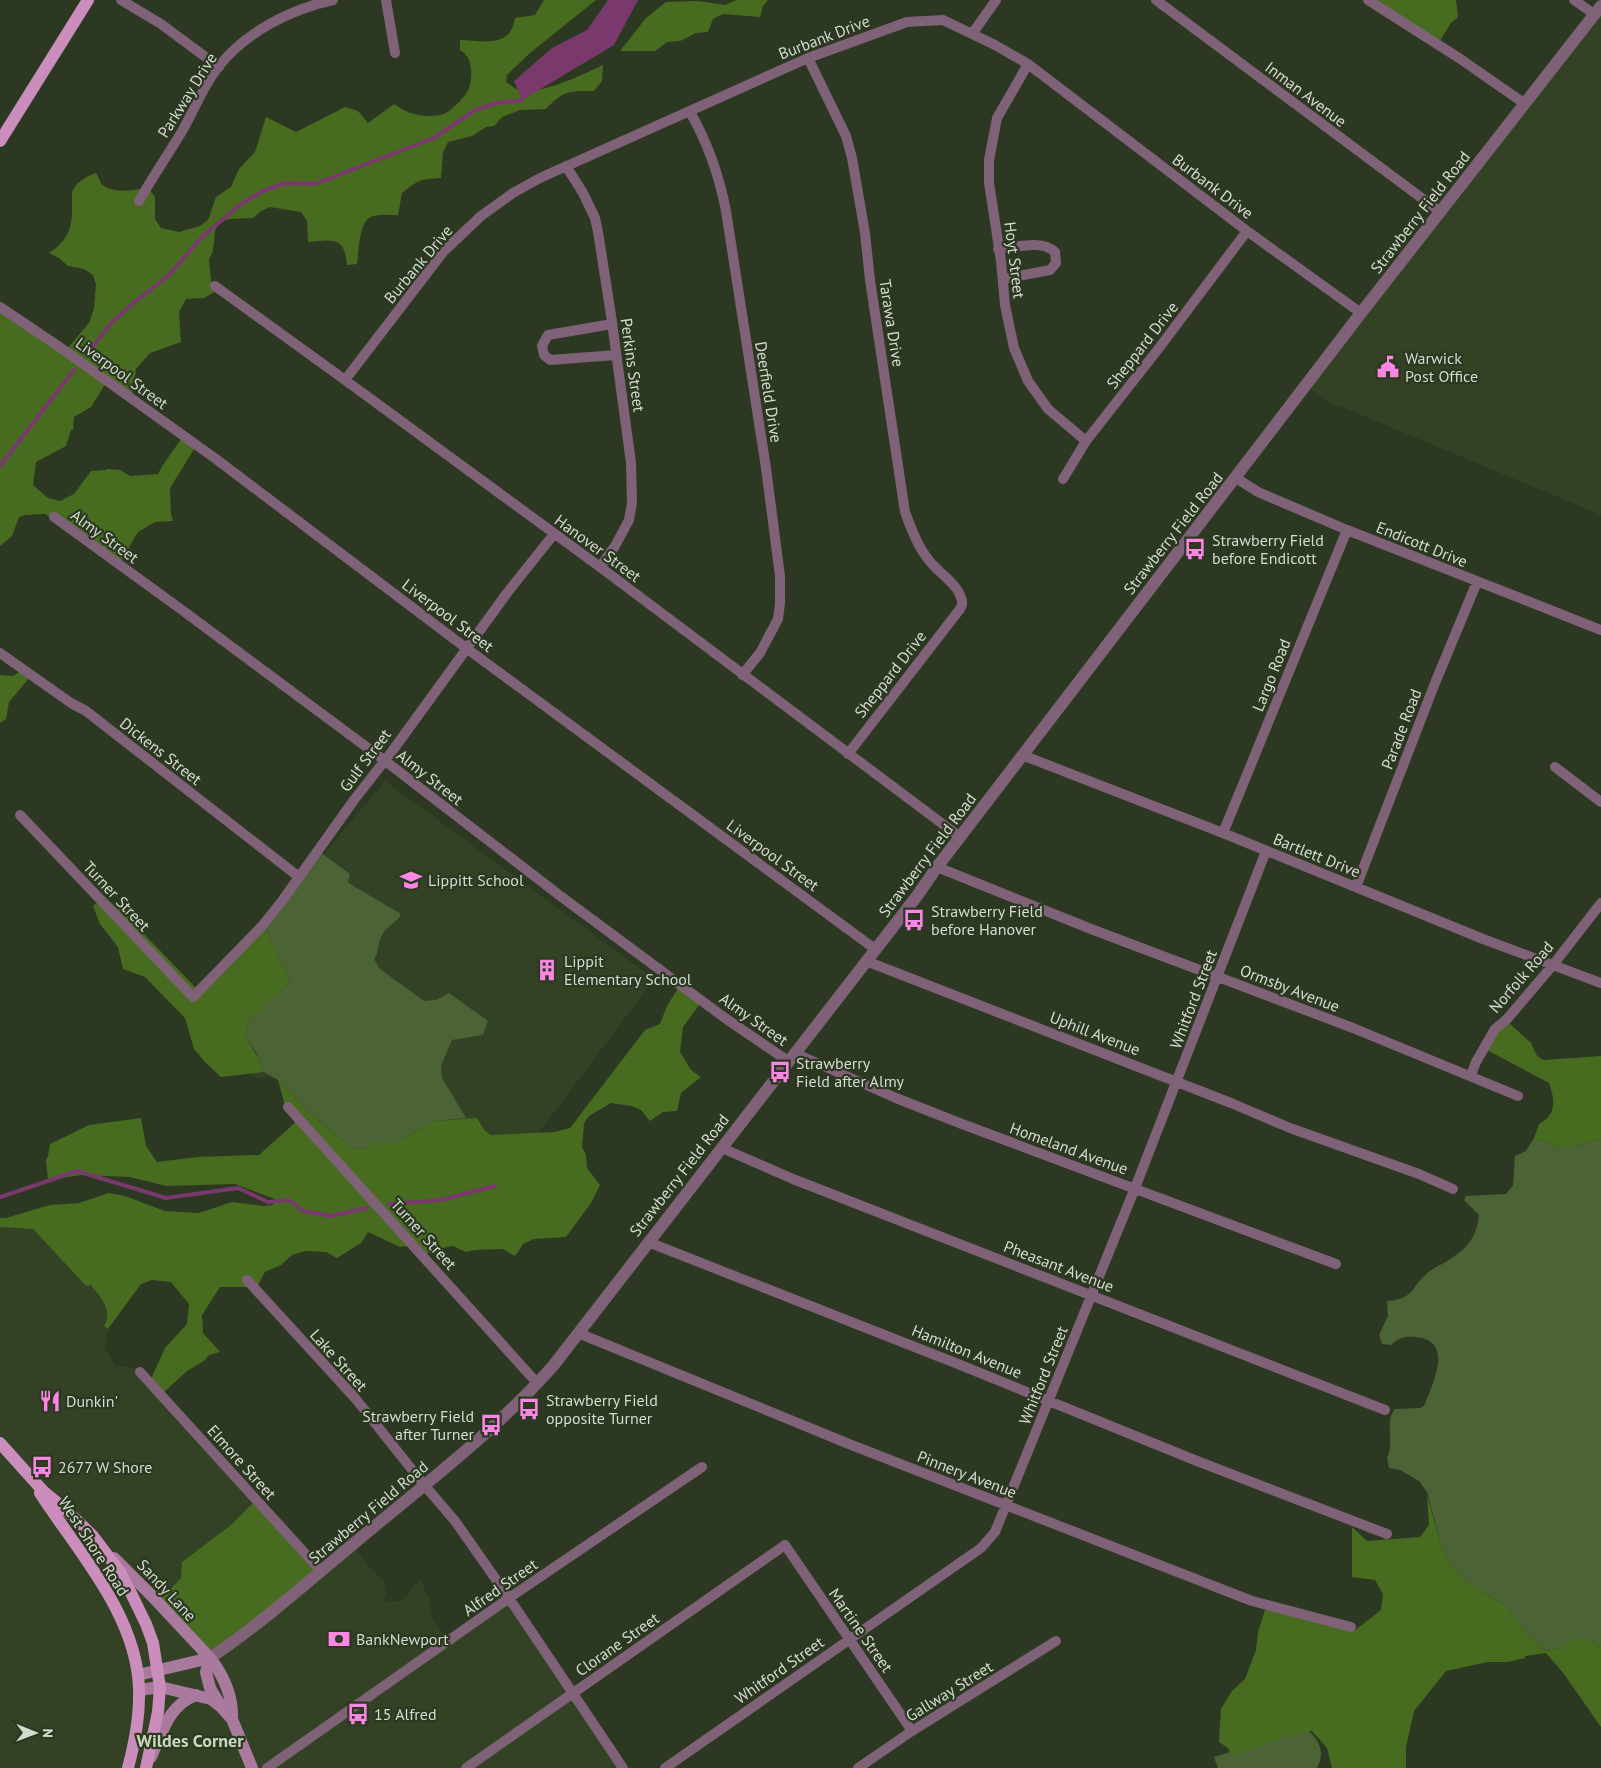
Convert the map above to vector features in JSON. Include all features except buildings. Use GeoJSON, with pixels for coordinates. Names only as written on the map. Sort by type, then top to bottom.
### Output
{"type":"FeatureCollection","features":[{"type":"Feature","properties":{"kind":"main road"},"geometry":{"type":"LineString","coordinates":[[0,141],[88,0]]}},
{"type":"Feature","properties":{"kind":"main road","name":"West Shore Road"},"geometry":{"type":"LineString","coordinates":[[0,1443],[44,1492],[66,1510],[100,1545],[120,1572],[130,1591],[153,1643],[160,1687],[158,1712],[147,1766]]}},
{"type":"Feature","properties":{"kind":"main road","name":"West Shore Road"},"geometry":{"type":"LineString","coordinates":[[20,1464],[56,1519],[68,1532],[104,1586],[127,1634],[138,1675],[139,1690],[136,1738],[128,1768]]}},
{"type":"Feature","properties":{"kind":"main road","name":"Sandy Lane"},"geometry":{"type":"LineString","coordinates":[[100,1545],[132,1575],[218,1668],[230,1698],[232,1719]]}},
{"type":"Feature","properties":{"kind":"main road"},"geometry":{"type":"LineString","coordinates":[[138,1675],[210,1658]]}},
{"type":"Feature","properties":{"kind":"main road","name":"Sandy Lane"},"geometry":{"type":"LineString","coordinates":[[210,1658],[206,1672],[210,1688],[222,1708],[232,1719],[252,1768]]}},
{"type":"Feature","properties":{"kind":"main road"},"geometry":{"type":"LineString","coordinates":[[139,1690],[160,1687],[211,1699],[222,1708]]}},
{"type":"Feature","properties":{"kind":"main road"},"geometry":{"type":"LineString","coordinates":[[147,1766],[172,1712],[185,1700],[196,1695]]}},
{"type":"Feature","properties":{"kind":"street"},"geometry":{"type":"LineString","coordinates":[[121,0],[161,24],[219,67]]}},
{"type":"Feature","properties":{"kind":"street","name":"Parkway Drive"},"geometry":{"type":"LineString","coordinates":[[139,202],[219,67],[238,45],[274,21],[305,7],[333,0]]}},
{"type":"Feature","properties":{"kind":"street"},"geometry":{"type":"LineString","coordinates":[[386,0],[395,52]]}},
{"type":"Feature","properties":{"kind":"street"},"geometry":{"type":"LineString","coordinates":[[972,34],[996,0]]}},
{"type":"Feature","properties":{"kind":"street","name":"Inman Avenue"},"geometry":{"type":"LineString","coordinates":[[1156,0],[1439,211]]}},
{"type":"Feature","properties":{"kind":"street"},"geometry":{"type":"LineString","coordinates":[[1368,0],[1459,58],[1525,104]]}},
{"type":"Feature","properties":{"kind":"street"},"geometry":{"type":"LineString","coordinates":[[1574,0],[1598,10]]}},
{"type":"Feature","properties":{"kind":"street","name":"Strawberry Field Road"},"geometry":{"type":"LineString","coordinates":[[210,1658],[253,1627],[425,1486],[486,1434],[538,1383],[917,896],[1022,755],[1439,211],[1598,10]]}},
{"type":"Feature","properties":{"kind":"street","name":"Burbank Drive"},"geometry":{"type":"LineString","coordinates":[[346,380],[436,262],[481,216],[513,193],[566,166],[808,58],[907,22],[943,20],[1028,64],[1247,231],[1361,313]]}},
{"type":"Feature","properties":{"kind":"street","name":"Tarawa Drive"},"geometry":{"type":"LineString","coordinates":[[808,58],[846,136],[852,158],[865,234],[870,280],[905,512],[912,531],[927,558],[955,587]]}},
{"type":"Feature","properties":{"kind":"street","name":"Hoyt Street"},"geometry":{"type":"LineString","coordinates":[[1028,64],[997,118],[990,145],[989,183],[1005,305],[1014,348],[1028,381],[1048,409],[1086,440]]}},
{"type":"Feature","properties":{"kind":"street","name":"Deerfield Drive"},"geometry":{"type":"LineString","coordinates":[[690,112],[710,151],[718,173],[725,204],[758,415],[780,576],[778,619],[760,654],[742,674]]}},
{"type":"Feature","properties":{"kind":"street","name":"Perkins Street"},"geometry":{"type":"LineString","coordinates":[[566,166],[578,184],[595,218],[602,254],[630,452],[632,503],[629,520],[615,546],[600,567]]}},
{"type":"Feature","properties":{"kind":"street","name":"Sheppard Drive"},"geometry":{"type":"LineString","coordinates":[[1063,479],[1086,440],[1159,348],[1247,231]]}},
{"type":"Feature","properties":{"kind":"street"},"geometry":{"type":"LineString","coordinates":[[998,249],[1046,246],[1055,252],[1056,257],[1056,263],[1050,270],[1003,279]]}},
{"type":"Feature","properties":{"kind":"street","name":"Hanover Street"},"geometry":{"type":"LineString","coordinates":[[214,286],[346,380],[600,567],[960,838]]}},
{"type":"Feature","properties":{"kind":"street","name":"Liverpool Street"},"geometry":{"type":"LineString","coordinates":[[0,307],[216,458],[466,648],[876,949]]}},
{"type":"Feature","properties":{"kind":"street"},"geometry":{"type":"LineString","coordinates":[[612,324],[548,335],[542,346],[544,355],[550,360],[616,355]]}},
{"type":"Feature","properties":{"kind":"street","name":"Endicott Drive"},"geometry":{"type":"LineString","coordinates":[[1236,478],[1258,492],[1347,530],[1601,630]]}},
{"type":"Feature","properties":{"kind":"street","name":"Almy Street"},"geometry":{"type":"LineString","coordinates":[[54,517],[384,760],[559,895],[725,1018],[791,1057]]}},
{"type":"Feature","properties":{"kind":"street","name":"Largo Road"},"geometry":{"type":"LineString","coordinates":[[1223,833],[1347,530]]}},
{"type":"Feature","properties":{"kind":"street","name":"Gulf Street"},"geometry":{"type":"LineString","coordinates":[[193,997],[262,926],[466,648],[554,534]]}},
{"type":"Feature","properties":{"kind":"street","name":"Parade Road"},"geometry":{"type":"LineString","coordinates":[[1356,887],[1435,683],[1477,582]]}},
{"type":"Feature","properties":{"kind":"street","name":"Sheppard Drive"},"geometry":{"type":"LineString","coordinates":[[848,754],[962,606],[961,598],[955,587]]}},
{"type":"Feature","properties":{"kind":"street","name":"Dickens Street"},"geometry":{"type":"LineString","coordinates":[[0,653],[71,703],[86,711],[299,877]]}},
{"type":"Feature","properties":{"kind":"street","name":"Bartlett Drive"},"geometry":{"type":"LineString","coordinates":[[1022,755],[1223,833],[1483,939],[1601,983]]}},
{"type":"Feature","properties":{"kind":"street"},"geometry":{"type":"LineString","coordinates":[[1554,766],[1601,802]]}},
{"type":"Feature","properties":{"kind":"street","name":"Turner Street"},"geometry":{"type":"LineString","coordinates":[[20,815],[193,997]]}},
{"type":"Feature","properties":{"kind":"street","name":"Whitford Street"},"geometry":{"type":"LineString","coordinates":[[664,1768],[981,1548],[995,1532],[1135,1188],[1266,851]]}},
{"type":"Feature","properties":{"kind":"street","name":"Ormsby Avenue"},"geometry":{"type":"LineString","coordinates":[[937,867],[1091,929],[1218,976],[1518,1096]]}},
{"type":"Feature","properties":{"kind":"street","name":"Norfolk Road"},"geometry":{"type":"LineString","coordinates":[[1471,1076],[1476,1062],[1495,1028],[1507,1019],[1553,965],[1601,903]]}},
{"type":"Feature","properties":{"kind":"street","name":"Uphill Avenue"},"geometry":{"type":"LineString","coordinates":[[866,961],[1177,1081],[1290,1128],[1419,1174],[1453,1189]]}},
{"type":"Feature","properties":{"kind":"street","name":"Homeland Avenue"},"geometry":{"type":"LineString","coordinates":[[791,1057],[1056,1160],[1336,1264]]}},
{"type":"Feature","properties":{"kind":"street","name":"Turner Street"},"geometry":{"type":"LineString","coordinates":[[288,1107],[538,1383]]}},
{"type":"Feature","properties":{"kind":"street","name":"Pheasant Avenue"},"geometry":{"type":"LineString","coordinates":[[722,1148],[793,1179],[1385,1410]]}},
{"type":"Feature","properties":{"kind":"street","name":"Hamilton Avenue"},"geometry":{"type":"LineString","coordinates":[[648,1242],[1387,1534]]}},
{"type":"Feature","properties":{"kind":"street","name":"Lake Street"},"geometry":{"type":"LineString","coordinates":[[247,1280],[354,1398],[455,1521],[623,1768]]}},
{"type":"Feature","properties":{"kind":"street","name":"Pinnery Avenue"},"geometry":{"type":"LineString","coordinates":[[578,1333],[849,1444],[1252,1601],[1351,1627]]}},
{"type":"Feature","properties":{"kind":"street","name":"Elmore Street"},"geometry":{"type":"LineString","coordinates":[[140,1372],[321,1571]]}},
{"type":"Feature","properties":{"kind":"street","name":"Alfred Street"},"geometry":{"type":"LineString","coordinates":[[267,1768],[509,1598],[702,1467]]}},
{"type":"Feature","properties":{"kind":"street","name":"Martine Street"},"geometry":{"type":"LineString","coordinates":[[785,1545],[912,1731]]}},
{"type":"Feature","properties":{"kind":"street","name":"Clorane Street"},"geometry":{"type":"LineString","coordinates":[[466,1768],[785,1545]]}},
{"type":"Feature","properties":{"kind":"street","name":"Gallway Street"},"geometry":{"type":"LineString","coordinates":[[858,1768],[912,1731],[1056,1641]]}},
{"type":"Feature","properties":{"kind":"shaded area"},"geometry":{"type":"Polygon","coordinates":[[[608,0],[638,0],[614,45],[522,100],[514,81],[552,48],[587,30],[608,0]]]}},
{"type":"Feature","properties":{"kind":"shaded area"},"geometry":{"type":"Polygon","coordinates":[[[1601,8],[1601,515],[1342,407],[1332,405],[1308,387],[1601,8]]]}},
{"type":"Feature","properties":{"kind":"shaded area","name":"Lippitt School"},"geometry":{"type":"Polygon","coordinates":[[[385,781],[654,979],[523,1154],[276,1077],[256,1078],[188,1016],[385,781]]]}},
{"type":"Feature","properties":{"kind":"shaded area"},"geometry":{"type":"Polygon","coordinates":[[[320,852],[350,874],[348,882],[401,914],[380,938],[374,959],[380,969],[424,1001],[436,1000],[449,993],[488,1021],[483,1035],[452,1040],[441,1066],[442,1078],[466,1118],[434,1121],[395,1143],[374,1143],[364,1149],[352,1148],[309,1113],[278,1080],[264,1072],[258,1059],[260,1058],[245,1036],[249,1020],[290,982],[264,925],[320,852]]]}},
{"type":"Feature","properties":{"kind":"shaded area"},"geometry":{"type":"Polygon","coordinates":[[[1534,1138],[1559,1147],[1572,1147],[1601,1139],[1601,1648],[1590,1639],[1545,1651],[1526,1633],[1507,1607],[1463,1579],[1451,1565],[1442,1548],[1427,1492],[1419,1481],[1400,1470],[1389,1468],[1387,1458],[1390,1446],[1390,1420],[1392,1414],[1395,1409],[1420,1408],[1424,1406],[1436,1375],[1438,1354],[1435,1346],[1427,1340],[1415,1337],[1399,1339],[1391,1345],[1382,1344],[1379,1335],[1388,1316],[1387,1301],[1403,1298],[1408,1295],[1430,1271],[1467,1246],[1474,1235],[1479,1215],[1464,1200],[1466,1196],[1506,1194],[1513,1185],[1515,1156],[1526,1151],[1534,1138]]]}},
{"type":"Feature","properties":{"kind":"shaded area"},"geometry":{"type":"Polygon","coordinates":[[[0,1227],[33,1229],[86,1286],[91,1285],[107,1307],[108,1319],[104,1326],[108,1329],[105,1348],[115,1366],[136,1368],[256,1500],[159,1601],[204,1662],[354,1546],[370,1569],[385,1581],[386,1594],[382,1600],[396,1602],[406,1598],[412,1586],[421,1579],[430,1600],[431,1617],[449,1641],[508,1600],[624,1768],[0,1768],[0,1227]]]}},
{"type":"Feature","properties":{"kind":"shaded area"},"geometry":{"type":"Polygon","coordinates":[[[1308,1731],[1316,1738],[1320,1747],[1321,1757],[1317,1768],[1218,1768],[1214,1757],[1295,1732],[1308,1731]]]}},
{"type":"Feature","properties":{"kind":"green space"},"geometry":{"type":"Polygon","coordinates":[[[544,0],[596,0],[530,53],[507,75],[506,82],[519,90],[538,90],[585,74],[603,65],[602,81],[594,91],[567,93],[546,109],[520,110],[502,117],[494,126],[486,127],[472,136],[448,142],[443,152],[441,178],[420,181],[402,193],[398,215],[382,215],[368,218],[360,236],[357,264],[347,265],[343,249],[336,242],[308,242],[307,221],[301,212],[270,207],[261,211],[253,218],[220,221],[215,231],[213,251],[209,259],[211,281],[218,290],[204,298],[186,299],[179,312],[181,342],[150,353],[136,369],[132,398],[106,383],[91,407],[74,417],[73,430],[71,430],[66,446],[36,462],[33,485],[48,498],[60,501],[74,494],[91,471],[120,470],[130,476],[158,474],[183,436],[196,446],[170,488],[173,521],[155,522],[138,532],[118,566],[45,514],[19,517],[12,536],[0,546],[0,307],[66,350],[89,323],[94,309],[96,284],[93,275],[84,269],[68,266],[59,258],[49,253],[61,243],[68,232],[72,219],[72,193],[78,183],[96,173],[103,185],[113,190],[138,190],[148,187],[155,197],[155,219],[161,228],[179,232],[200,226],[208,220],[216,197],[231,187],[239,169],[255,152],[266,117],[296,132],[345,107],[358,111],[368,123],[394,104],[416,115],[442,115],[452,109],[463,98],[468,91],[470,83],[470,62],[460,50],[460,40],[495,41],[502,38],[512,28],[515,18],[535,15],[544,0]]]}},
{"type":"Feature","properties":{"kind":"green space"},"geometry":{"type":"Polygon","coordinates":[[[737,0],[768,0],[763,6],[760,17],[723,14],[713,19],[708,32],[696,33],[680,41],[667,42],[655,51],[620,51],[646,18],[666,2],[698,1],[725,5],[737,0]]]}},
{"type":"Feature","properties":{"kind":"green space"},"geometry":{"type":"Polygon","coordinates":[[[1367,0],[1456,0],[1458,17],[1451,23],[1438,44],[1367,0]]]}},
{"type":"Feature","properties":{"kind":"green space"},"geometry":{"type":"Polygon","coordinates":[[[21,671],[30,677],[9,702],[6,719],[0,723],[0,675],[13,676],[21,671]]]}},
{"type":"Feature","properties":{"kind":"green space"},"geometry":{"type":"Polygon","coordinates":[[[104,896],[118,907],[197,989],[264,925],[290,982],[249,1020],[245,1036],[260,1058],[258,1059],[264,1072],[221,1077],[205,1062],[194,1049],[185,1018],[145,977],[123,969],[118,947],[100,924],[93,906],[104,896]]]}},
{"type":"Feature","properties":{"kind":"green space"},"geometry":{"type":"Polygon","coordinates":[[[680,985],[702,1001],[683,1027],[680,1052],[691,1070],[701,1077],[681,1093],[677,1111],[663,1112],[650,1121],[641,1110],[632,1106],[611,1103],[589,1116],[584,1123],[582,1147],[586,1155],[587,1168],[600,1185],[591,1203],[566,1237],[534,1239],[523,1244],[515,1256],[503,1249],[466,1252],[453,1246],[437,1249],[424,1255],[414,1245],[400,1247],[368,1232],[361,1243],[337,1258],[326,1252],[305,1251],[292,1255],[281,1265],[265,1272],[257,1287],[220,1287],[202,1315],[203,1333],[220,1352],[209,1355],[204,1361],[187,1371],[162,1394],[151,1379],[165,1348],[187,1324],[189,1304],[171,1282],[152,1280],[141,1284],[108,1329],[104,1326],[107,1315],[105,1304],[99,1295],[91,1285],[86,1286],[33,1229],[0,1227],[0,1218],[6,1218],[50,1205],[79,1203],[109,1193],[125,1196],[165,1211],[199,1213],[232,1202],[264,1206],[273,1205],[275,1199],[235,1184],[166,1186],[130,1177],[81,1175],[48,1180],[46,1160],[50,1144],[89,1125],[141,1118],[146,1146],[157,1162],[197,1157],[259,1155],[298,1120],[285,1106],[278,1080],[309,1113],[352,1148],[364,1149],[374,1143],[395,1143],[434,1121],[477,1118],[485,1131],[491,1135],[555,1132],[570,1128],[645,1030],[660,1024],[667,1006],[680,985]]]}},
{"type":"Feature","properties":{"kind":"green space"},"geometry":{"type":"Polygon","coordinates":[[[1507,1021],[1531,1043],[1537,1056],[1544,1060],[1601,1056],[1601,1139],[1572,1147],[1559,1147],[1534,1138],[1539,1124],[1552,1111],[1553,1101],[1549,1083],[1485,1049],[1507,1021]]]}},
{"type":"Feature","properties":{"kind":"green space"},"geometry":{"type":"Polygon","coordinates":[[[1427,1495],[1442,1548],[1451,1565],[1463,1579],[1507,1607],[1526,1633],[1545,1651],[1562,1648],[1575,1637],[1590,1639],[1601,1648],[1601,1727],[1564,1674],[1546,1653],[1525,1656],[1525,1658],[1508,1662],[1488,1662],[1446,1671],[1414,1711],[1406,1747],[1406,1768],[1332,1768],[1327,1748],[1312,1731],[1284,1737],[1231,1755],[1228,1748],[1219,1742],[1221,1709],[1232,1691],[1245,1679],[1256,1650],[1258,1632],[1266,1607],[1354,1631],[1381,1610],[1383,1594],[1375,1580],[1352,1577],[1352,1527],[1367,1541],[1420,1537],[1429,1525],[1427,1495]]]}},
{"type":"Feature","properties":{"kind":"green space"},"geometry":{"type":"Polygon","coordinates":[[[256,1500],[320,1569],[204,1662],[159,1601],[181,1578],[182,1562],[231,1525],[256,1500]]]}},
{"type":"Feature","properties":{"kind":"waterway"},"geometry":{"type":"LineString","coordinates":[[87,354],[112,322],[169,275],[202,237],[241,204],[263,191],[286,183],[315,184],[434,138],[475,110],[497,103],[522,100]]}},
{"type":"Feature","properties":{"kind":"waterway"},"geometry":{"type":"LineString","coordinates":[[0,466],[74,370]]}},
{"type":"Feature","properties":{"kind":"waterway"},"geometry":{"type":"LineString","coordinates":[[0,1197],[77,1171],[166,1198],[238,1188],[268,1202],[289,1200],[303,1211],[331,1216],[367,1208]]}},
{"type":"Feature","properties":{"kind":"waterway"},"geometry":{"type":"LineString","coordinates":[[389,1204],[441,1200],[495,1186]]}},
{"type":"Feature","properties":{"kind":"place","name":"Warwick Post Office"},"geometry":{"type":"Point","coordinates":[1388,367]}},
{"type":"Feature","properties":{"kind":"place","name":"Strawberry Field before Endicott"},"geometry":{"type":"Point","coordinates":[1195,549]}},
{"type":"Feature","properties":{"kind":"place","name":"Lippitt School"},"geometry":{"type":"Point","coordinates":[411,880]}},
{"type":"Feature","properties":{"kind":"place","name":"Strawberry Field before Hanover"},"geometry":{"type":"Point","coordinates":[914,920]}},
{"type":"Feature","properties":{"kind":"place","name":"Lippit Elementary School"},"geometry":{"type":"Point","coordinates":[547,970]}},
{"type":"Feature","properties":{"kind":"place","name":"Strawberry Field after Almy"},"geometry":{"type":"Point","coordinates":[780,1072]}},
{"type":"Feature","properties":{"kind":"place","name":"Dunkin'"},"geometry":{"type":"Point","coordinates":[50,1401]}},
{"type":"Feature","properties":{"kind":"place","name":"Strawberry Field opposite Turner"},"geometry":{"type":"Point","coordinates":[529,1409]}},
{"type":"Feature","properties":{"kind":"place","name":"Strawberry Field after Turner"},"geometry":{"type":"Point","coordinates":[491,1425]}},
{"type":"Feature","properties":{"kind":"place","name":"2677 W Shore"},"geometry":{"type":"Point","coordinates":[42,1467]}},
{"type":"Feature","properties":{"kind":"place","name":"BankNewport"},"geometry":{"type":"Point","coordinates":[339,1639]}},
{"type":"Feature","properties":{"kind":"place","name":"15 Alfred"},"geometry":{"type":"Point","coordinates":[358,1714]}},
{"type":"Feature","properties":{"kind":"district","name":"Wildes Corner"},"geometry":{"type":"Point","coordinates":[190,1740]}}]}
